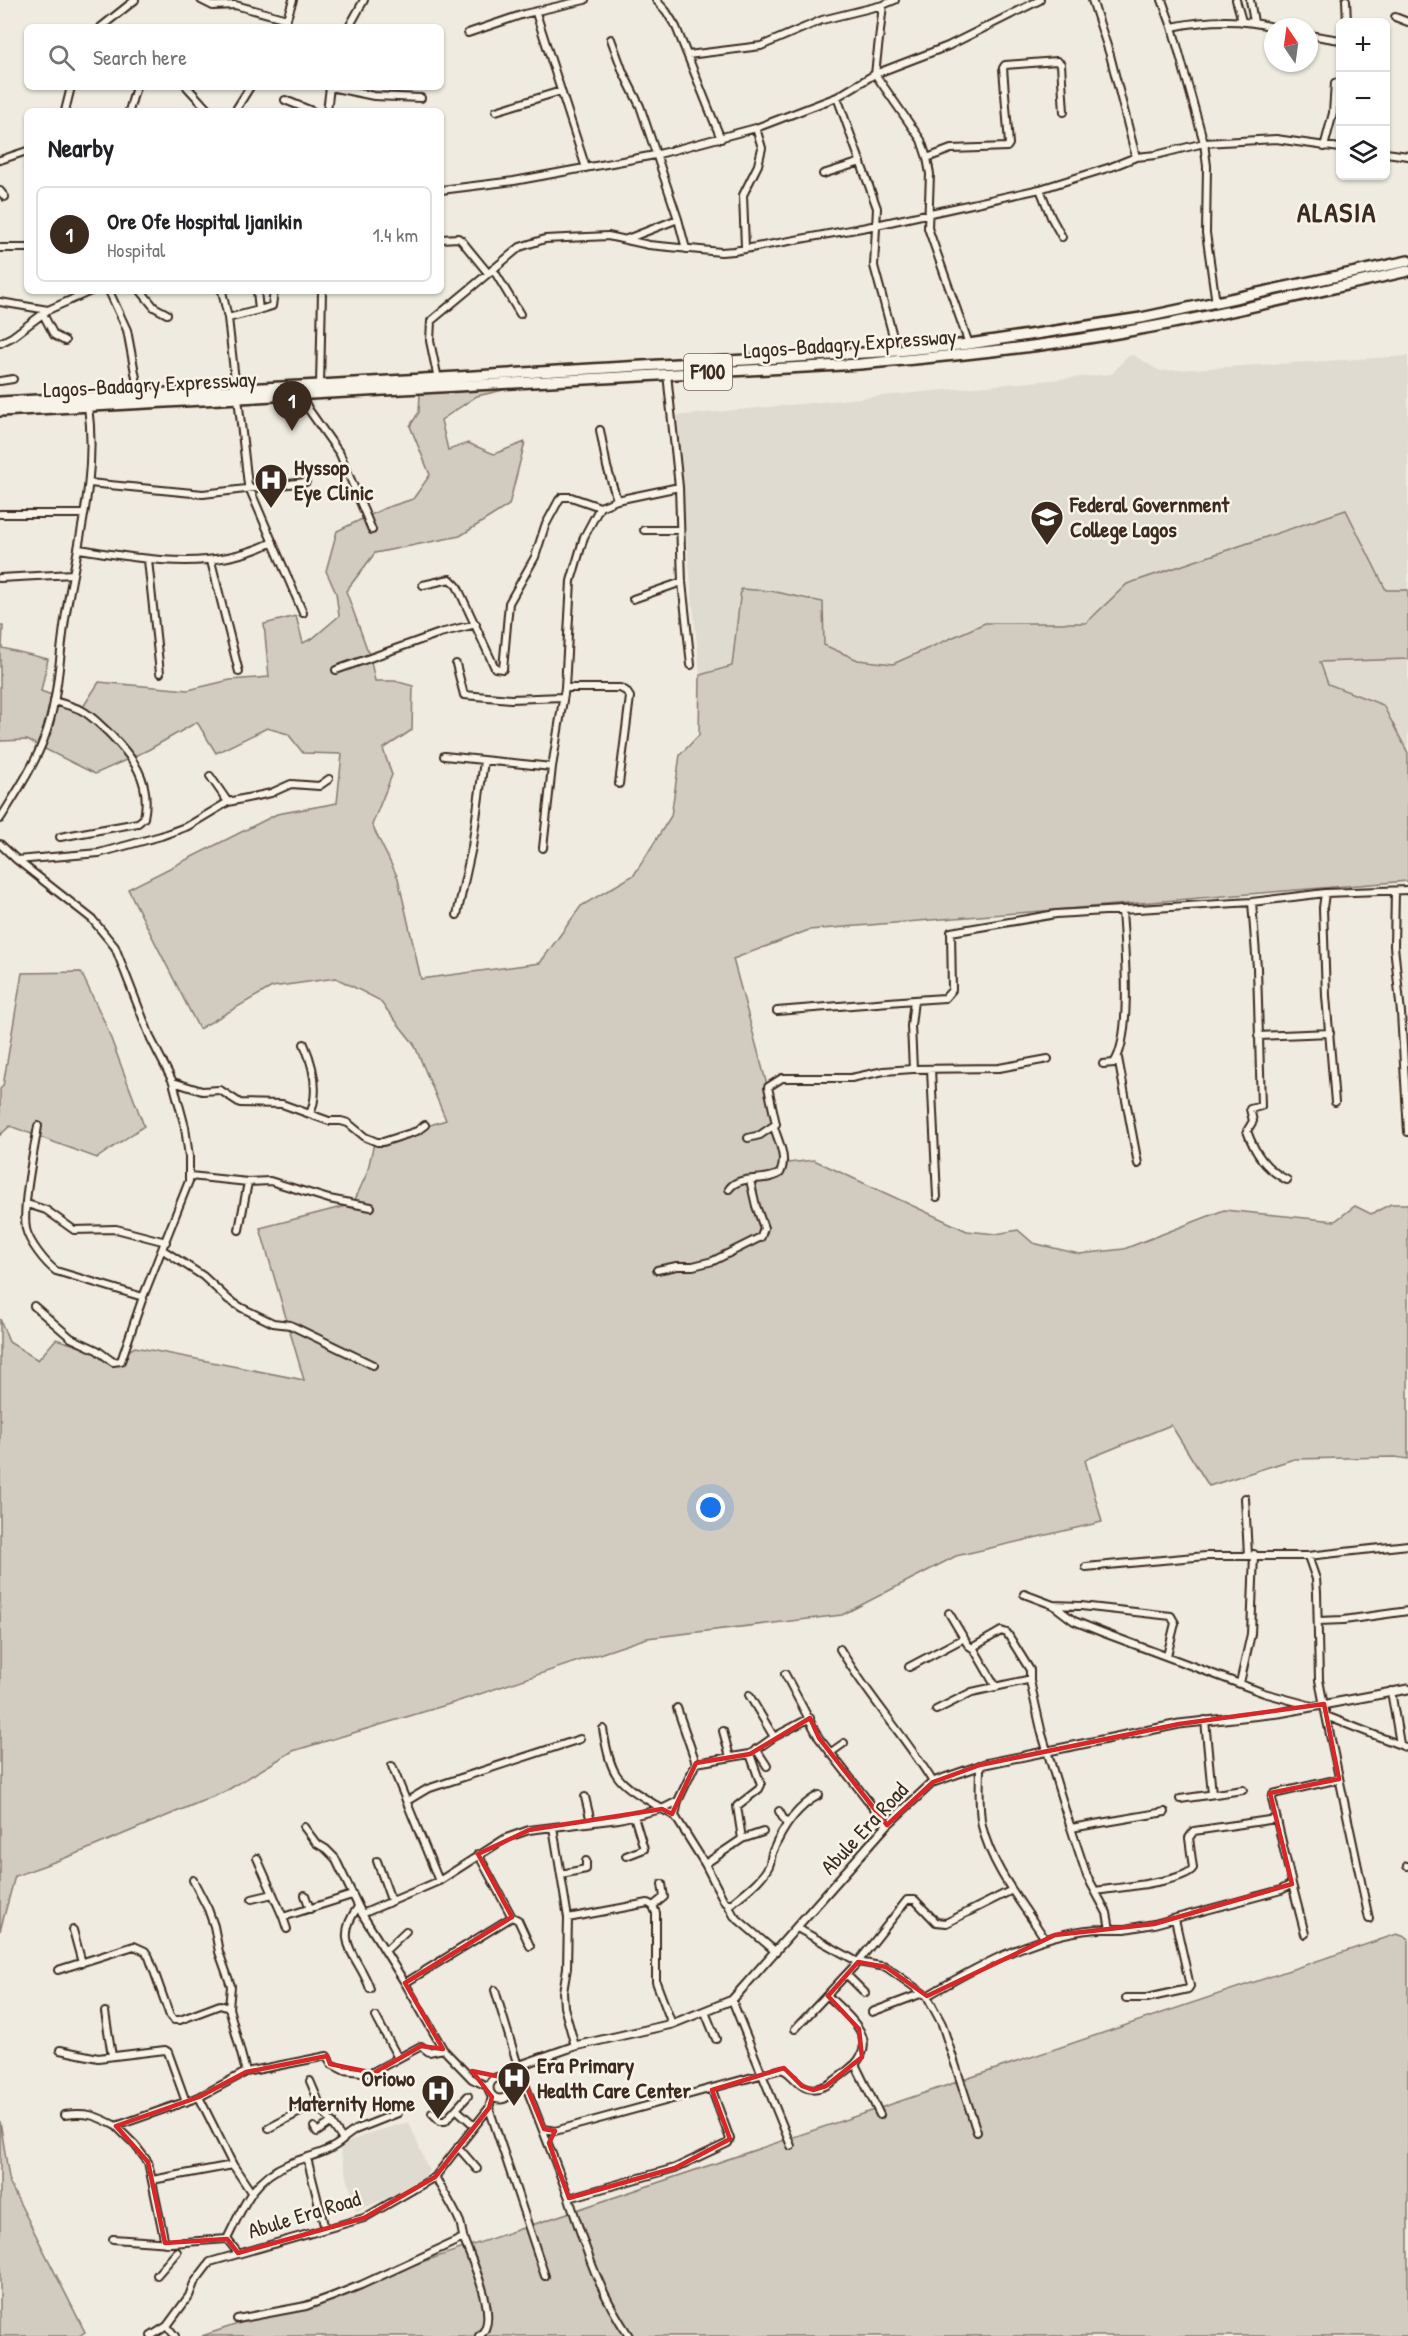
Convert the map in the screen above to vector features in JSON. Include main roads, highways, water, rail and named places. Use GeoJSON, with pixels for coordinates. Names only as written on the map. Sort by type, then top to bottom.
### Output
{"type":"FeatureCollection","features":[{"type":"Feature","properties":{"kind":"highway","name":"Lagos-Badagry Expressway"},"geometry":{"type":"LineString","coordinates":[[0,411],[88,406],[320,385],[897,351],[969,344],[1141,318],[1408,261]]}},
{"type":"Feature","properties":{"kind":"highway","name":"Lagos-Badagry Expressway"},"geometry":{"type":"LineString","coordinates":[[0,402],[139,394],[301,395],[860,364],[1013,349],[1124,332],[1208,316],[1408,271]]}},
{"type":"Feature","properties":{"kind":"place","name":"Ore Ofe Hospital Ijanikin"},"geometry":{"type":"Point","coordinates":[292,431]}},
{"type":"Feature","properties":{"kind":"place","name":"Hyssop Eye Clinic"},"geometry":{"type":"Point","coordinates":[271,509]}},
{"type":"Feature","properties":{"kind":"place","name":"Federal Government College Lagos"},"geometry":{"type":"Point","coordinates":[1047,546]}},
{"type":"Feature","properties":{"kind":"place","name":"Era Primary Health Care Center"},"geometry":{"type":"Point","coordinates":[514,2107]}},
{"type":"Feature","properties":{"kind":"place","name":"Oriowo Maternity Home"},"geometry":{"type":"Point","coordinates":[438,2120]}},
{"type":"Feature","properties":{"kind":"district","name":"ALASIA"},"geometry":{"type":"Point","coordinates":[1337,212]}}]}
